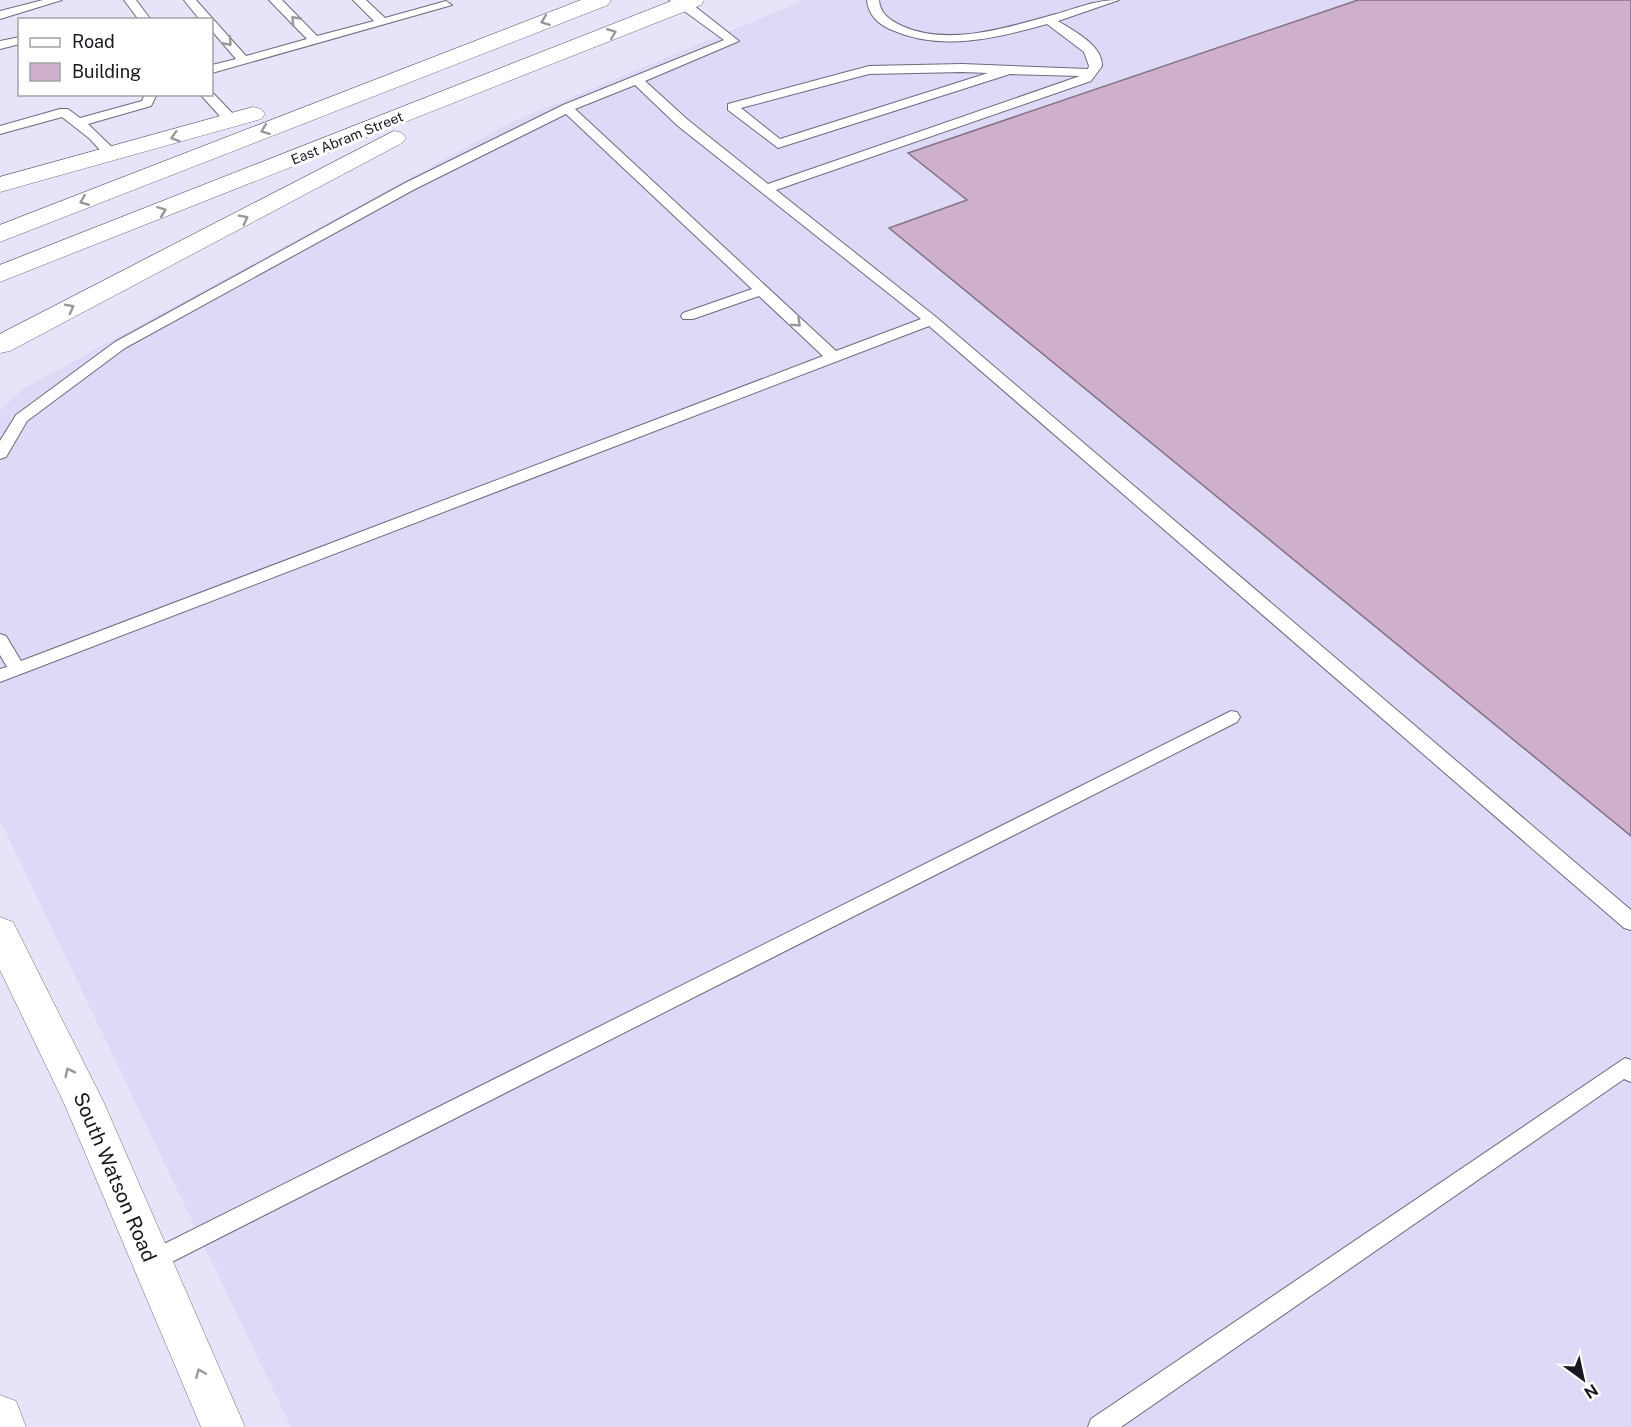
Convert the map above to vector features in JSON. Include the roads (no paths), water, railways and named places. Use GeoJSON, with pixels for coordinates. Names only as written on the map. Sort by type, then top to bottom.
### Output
{"type":"FeatureCollection","features":[{"type":"Feature","properties":{"kind":"main road"},"geometry":{"type":"LineString","coordinates":[[0,234],[454,55],[600,0]]}},
{"type":"Feature","properties":{"kind":"main road","name":"East Abram Street"},"geometry":{"type":"LineString","coordinates":[[0,274],[519,70],[684,1]]}},
{"type":"Feature","properties":{"kind":"main road"},"geometry":{"type":"LineString","coordinates":[[0,185],[112,155],[454,55]]}},
{"type":"Feature","properties":{"kind":"main road"},"geometry":{"type":"LineString","coordinates":[[0,345],[303,189],[519,70]]}},
{"type":"Feature","properties":{"kind":"main road"},"geometry":{"type":"LineString","coordinates":[[0,351],[44,321]]}},
{"type":"Feature","properties":{"kind":"main road","name":"South Watson Road"},"geometry":{"type":"LineString","coordinates":[[0,932],[84,1103],[223,1427]]}},
{"type":"Feature","properties":{"kind":"main road"},"geometry":{"type":"LineString","coordinates":[[0,1416],[4,1427]]}},
{"type":"Feature","properties":{"kind":"lane"},"geometry":{"type":"LineString","coordinates":[[0,15],[56,0]]}},
{"type":"Feature","properties":{"kind":"lane"},"geometry":{"type":"LineString","coordinates":[[130,0],[144,18]]}},
{"type":"Feature","properties":{"kind":"lane"},"geometry":{"type":"LineString","coordinates":[[190,0],[205,18]]}},
{"type":"Feature","properties":{"kind":"lane"},"geometry":{"type":"LineString","coordinates":[[275,0],[315,41]]}},
{"type":"Feature","properties":{"kind":"lane"},"geometry":{"type":"LineString","coordinates":[[359,0],[382,22]]}},
{"type":"Feature","properties":{"kind":"lane"},"geometry":{"type":"LineString","coordinates":[[873,0],[878,14],[885,22],[911,36],[967,36],[1048,20],[1113,0]]}},
{"type":"Feature","properties":{"kind":"lane"},"geometry":{"type":"LineString","coordinates":[[0,454],[21,418],[120,345],[410,186],[567,108],[733,41],[684,1]]}},
{"type":"Feature","properties":{"kind":"lane"},"geometry":{"type":"LineString","coordinates":[[213,69],[382,22],[444,2]]}},
{"type":"Feature","properties":{"kind":"lane"},"geometry":{"type":"LineString","coordinates":[[767,189],[1086,78],[1096,62],[1092,52],[1048,20]]}},
{"type":"Feature","properties":{"kind":"lane"},"geometry":{"type":"LineString","coordinates":[[213,25],[244,60]]}},
{"type":"Feature","properties":{"kind":"lane"},"geometry":{"type":"LineString","coordinates":[[0,45],[18,40]]}},
{"type":"Feature","properties":{"kind":"lane"},"geometry":{"type":"LineString","coordinates":[[1009,70],[778,144],[732,107],[869,70],[962,68],[1091,73]]}},
{"type":"Feature","properties":{"kind":"lane"},"geometry":{"type":"LineString","coordinates":[[636,79],[683,123],[931,320],[1631,922]]}},
{"type":"Feature","properties":{"kind":"lane"},"geometry":{"type":"LineString","coordinates":[[78,123],[147,103],[150,96]]}},
{"type":"Feature","properties":{"kind":"lane"},"geometry":{"type":"LineString","coordinates":[[208,96],[231,120]]}},
{"type":"Feature","properties":{"kind":"lane"},"geometry":{"type":"LineString","coordinates":[[567,108],[833,357]]}},
{"type":"Feature","properties":{"kind":"lane"},"geometry":{"type":"LineString","coordinates":[[0,130],[64,112],[95,136],[112,155]]}},
{"type":"Feature","properties":{"kind":"lane"},"geometry":{"type":"LineString","coordinates":[[688,316],[761,290]]}},
{"type":"Feature","properties":{"kind":"lane"},"geometry":{"type":"LineString","coordinates":[[0,676],[931,320]]}},
{"type":"Feature","properties":{"kind":"lane"},"geometry":{"type":"LineString","coordinates":[[0,640],[17,669]]}},
{"type":"Feature","properties":{"kind":"lane"},"geometry":{"type":"LineString","coordinates":[[152,1261],[1231,717]]}},
{"type":"Feature","properties":{"kind":"lane"},"geometry":{"type":"LineString","coordinates":[[1100,1427],[1625,1067],[1631,1072]]}}]}
